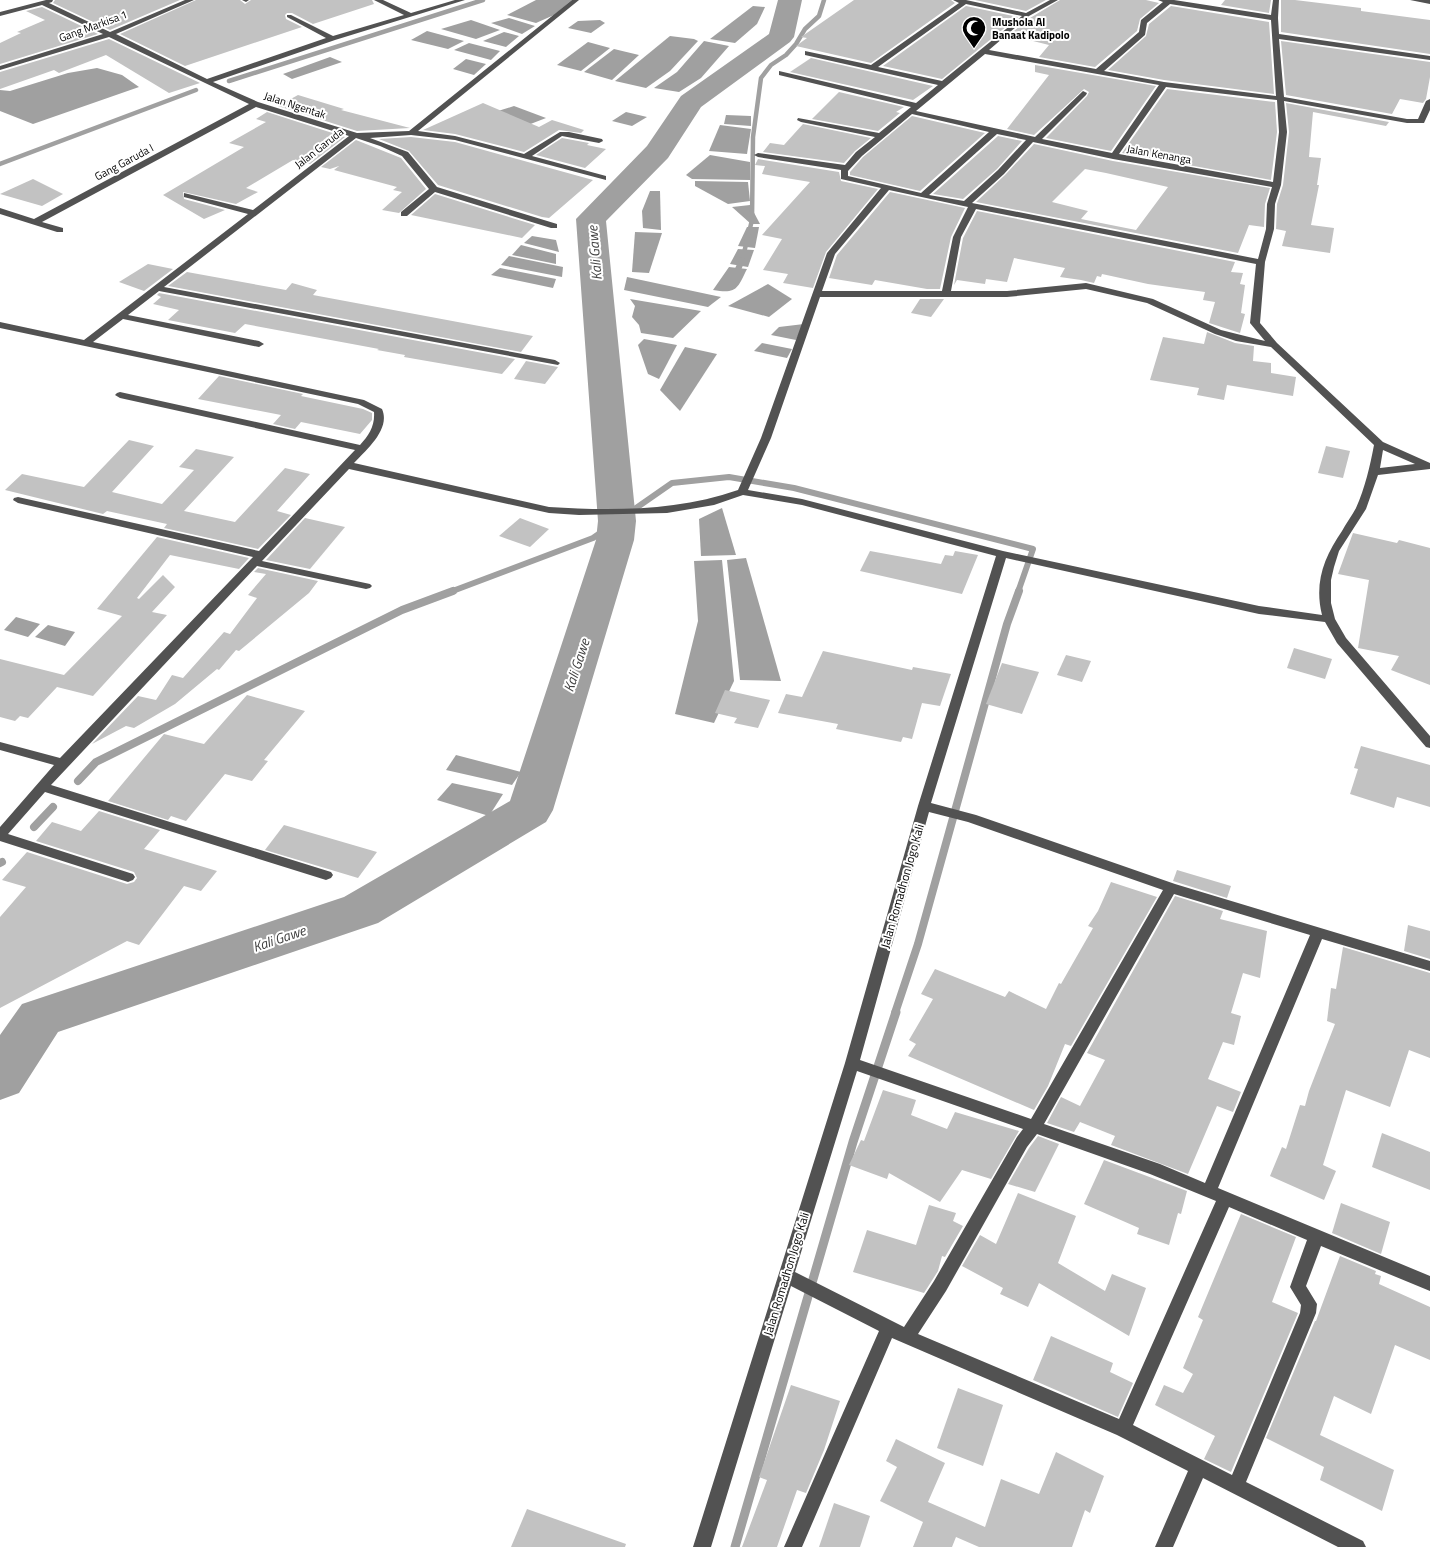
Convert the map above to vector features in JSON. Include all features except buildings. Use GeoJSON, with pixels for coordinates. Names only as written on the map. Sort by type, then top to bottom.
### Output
{"type":"FeatureCollection","features":[{"type":"Feature","properties":{"kind":"street"},"geometry":{"type":"LineString","coordinates":[[1,15],[52,0]]}},
{"type":"Feature","properties":{"kind":"street","name":"Gang Markisa 1"},"geometry":{"type":"LineString","coordinates":[[0,68],[108,35],[191,0]]}},
{"type":"Feature","properties":{"kind":"street"},"geometry":{"type":"LineString","coordinates":[[377,0],[411,15]]}},
{"type":"Feature","properties":{"kind":"street"},"geometry":{"type":"LineString","coordinates":[[207,82],[332,38],[462,0]]}},
{"type":"Feature","properties":{"kind":"street"},"geometry":{"type":"LineString","coordinates":[[411,132],[576,0]]}},
{"type":"Feature","properties":{"kind":"street"},"geometry":{"type":"LineString","coordinates":[[956,0],[1027,15]]}},
{"type":"Feature","properties":{"kind":"street"},"geometry":{"type":"LineString","coordinates":[[1055,0],[1027,15],[882,136],[847,168],[844,174],[847,179],[923,196],[1261,262]]}},
{"type":"Feature","properties":{"kind":"street"},"geometry":{"type":"LineString","coordinates":[[1276,0],[1274,18],[1283,132],[1277,185],[1271,204],[1270,229],[1261,262],[1255,323],[1274,345],[1379,444],[1429,466]]}},
{"type":"Feature","properties":{"kind":"street"},"geometry":{"type":"LineString","coordinates":[[1413,0],[1430,2]]}},
{"type":"Feature","properties":{"kind":"street"},"geometry":{"type":"LineString","coordinates":[[1098,72],[1142,34],[1144,22],[1165,1],[1274,18]]}},
{"type":"Feature","properties":{"kind":"street"},"geometry":{"type":"LineString","coordinates":[[872,68],[964,2]]}},
{"type":"Feature","properties":{"kind":"street","name":"Jalan Ngentak"},"geometry":{"type":"LineString","coordinates":[[43,3],[256,104],[383,144],[405,154],[434,189]]}},
{"type":"Feature","properties":{"kind":"street"},"geometry":{"type":"LineString","coordinates":[[289,16],[332,38]]}},
{"type":"Feature","properties":{"kind":"street"},"geometry":{"type":"LineString","coordinates":[[1275,36],[1430,58]]}},
{"type":"Feature","properties":{"kind":"street"},"geometry":{"type":"LineString","coordinates":[[983,51],[1164,84],[1281,99],[1416,122],[1421,121],[1430,101]]}},
{"type":"Feature","properties":{"kind":"street"},"geometry":{"type":"LineString","coordinates":[[808,54],[944,84]]}},
{"type":"Feature","properties":{"kind":"street","name":"Jalan Kenanga"},"geometry":{"type":"LineString","coordinates":[[782,73],[994,132],[1114,157],[1277,185]]}},
{"type":"Feature","properties":{"kind":"street"},"geometry":{"type":"LineString","coordinates":[[1114,157],[1164,84]]}},
{"type":"Feature","properties":{"kind":"street"},"geometry":{"type":"LineString","coordinates":[[946,293],[957,237],[970,205],[1001,172],[1083,93]]}},
{"type":"Feature","properties":{"kind":"street","name":"Gang Garuda I"},"geometry":{"type":"LineString","coordinates":[[35,222],[256,104]]}},
{"type":"Feature","properties":{"kind":"street"},"geometry":{"type":"LineString","coordinates":[[1362,113],[1368,104]]}},
{"type":"Feature","properties":{"kind":"street"},"geometry":{"type":"LineString","coordinates":[[802,120],[882,136]]}},
{"type":"Feature","properties":{"kind":"street","name":"Jalan Garuda"},"geometry":{"type":"LineString","coordinates":[[86,343],[354,136],[411,132],[455,138],[603,178]]}},
{"type":"Feature","properties":{"kind":"street"},"geometry":{"type":"LineString","coordinates":[[923,196],[994,132]]}},
{"type":"Feature","properties":{"kind":"street"},"geometry":{"type":"LineString","coordinates":[[525,157],[560,134],[569,134],[599,141]]}},
{"type":"Feature","properties":{"kind":"street"},"geometry":{"type":"LineString","coordinates":[[758,156],[847,168]]}},
{"type":"Feature","properties":{"kind":"street"},"geometry":{"type":"LineString","coordinates":[[744,490],[753,472],[831,253],[886,188]]}},
{"type":"Feature","properties":{"kind":"street"},"geometry":{"type":"LineString","coordinates":[[404,214],[434,189],[554,226]]}},
{"type":"Feature","properties":{"kind":"street"},"geometry":{"type":"LineString","coordinates":[[187,195],[254,213]]}},
{"type":"Feature","properties":{"kind":"street"},"geometry":{"type":"LineString","coordinates":[[0,211],[60,230]]}},
{"type":"Feature","properties":{"kind":"street"},"geometry":{"type":"LineString","coordinates":[[816,294],[1007,294],[1086,286],[1150,301],[1218,332],[1236,338],[1274,345]]}},
{"type":"Feature","properties":{"kind":"street"},"geometry":{"type":"LineString","coordinates":[[156,288],[555,363]]}},
{"type":"Feature","properties":{"kind":"street"},"geometry":{"type":"LineString","coordinates":[[121,316],[259,344]]}},
{"type":"Feature","properties":{"kind":"street"},"geometry":{"type":"LineString","coordinates":[[0,325],[361,402],[379,411],[381,420],[378,429],[347,465],[62,763],[0,835],[128,877]]}},
{"type":"Feature","properties":{"kind":"street"},"geometry":{"type":"LineString","coordinates":[[120,395],[361,448]]}},
{"type":"Feature","properties":{"kind":"street"},"geometry":{"type":"LineString","coordinates":[[1379,444],[1374,472],[1361,509],[1334,551],[1328,567],[1325,595],[1329,619],[1341,640],[1429,740]]}},
{"type":"Feature","properties":{"kind":"street"},"geometry":{"type":"LineString","coordinates":[[347,465],[549,510],[579,512],[667,510],[714,502],[744,490],[802,502],[1002,554],[1046,562],[1260,610],[1329,619]]}},
{"type":"Feature","properties":{"kind":"street"},"geometry":{"type":"LineString","coordinates":[[1374,472],[1429,466]]}},
{"type":"Feature","properties":{"kind":"street"},"geometry":{"type":"LineString","coordinates":[[18,500],[366,586]]}},
{"type":"Feature","properties":{"kind":"street","name":"Jalan Romadhon Jogo Kali"},"geometry":{"type":"LineString","coordinates":[[702,1547],[852,1063],[924,806],[1002,554]]}},
{"type":"Feature","properties":{"kind":"street"},"geometry":{"type":"LineString","coordinates":[[0,746],[62,763]]}},
{"type":"Feature","properties":{"kind":"street"},"geometry":{"type":"LineString","coordinates":[[42,787],[326,875]]}},
{"type":"Feature","properties":{"kind":"street"},"geometry":{"type":"LineString","coordinates":[[924,806],[971,818],[1171,888],[1430,966]]}},
{"type":"Feature","properties":{"kind":"street"},"geometry":{"type":"LineString","coordinates":[[907,1337],[940,1286],[1022,1142],[1035,1126],[1171,888]]}},
{"type":"Feature","properties":{"kind":"street"},"geometry":{"type":"LineString","coordinates":[[1209,1192],[1318,932]]}},
{"type":"Feature","properties":{"kind":"street"},"geometry":{"type":"LineString","coordinates":[[852,1063],[1155,1169],[1430,1284]]}},
{"type":"Feature","properties":{"kind":"street"},"geometry":{"type":"LineString","coordinates":[[1124,1429],[1225,1198]]}},
{"type":"Feature","properties":{"kind":"street"},"geometry":{"type":"LineString","coordinates":[[1236,1486],[1308,1313],[1309,1304],[1298,1287],[1316,1236]]}},
{"type":"Feature","properties":{"kind":"street"},"geometry":{"type":"LineString","coordinates":[[785,1276],[907,1337],[1124,1429],[1357,1547]]}},
{"type":"Feature","properties":{"kind":"street"},"geometry":{"type":"LineString","coordinates":[[792,1547],[888,1328]]}},
{"type":"Feature","properties":{"kind":"street"},"geometry":{"type":"LineString","coordinates":[[1164,1547],[1198,1467]]}},
{"type":"Feature","properties":{"kind":"shaded area"},"geometry":{"type":"Polygon","coordinates":[[[536,0],[572,0],[554,15],[536,23],[507,15],[536,0]]]}},
{"type":"Feature","properties":{"kind":"shaded area"},"geometry":{"type":"Polygon","coordinates":[[[753,6],[765,7],[757,24],[735,43],[710,39],[753,6]]]}},
{"type":"Feature","properties":{"kind":"shaded area"},"geometry":{"type":"Polygon","coordinates":[[[509,18],[535,26],[522,34],[491,23],[509,18]]]}},
{"type":"Feature","properties":{"kind":"shaded area"},"geometry":{"type":"Polygon","coordinates":[[[471,20],[500,30],[476,39],[441,29],[471,20]]]}},
{"type":"Feature","properties":{"kind":"shaded area"},"geometry":{"type":"Polygon","coordinates":[[[600,20],[605,23],[591,33],[568,28],[578,21],[600,20]]]}},
{"type":"Feature","properties":{"kind":"shaded area"},"geometry":{"type":"Polygon","coordinates":[[[427,31],[464,41],[448,49],[411,40],[427,31]]]}},
{"type":"Feature","properties":{"kind":"shaded area"},"geometry":{"type":"Polygon","coordinates":[[[504,32],[519,36],[506,47],[483,41],[504,32]]]}},
{"type":"Feature","properties":{"kind":"shaded area"},"geometry":{"type":"Polygon","coordinates":[[[670,36],[698,41],[670,71],[646,88],[615,81],[670,36]]]}},
{"type":"Feature","properties":{"kind":"shaded area"},"geometry":{"type":"Polygon","coordinates":[[[704,41],[729,46],[701,78],[679,92],[654,88],[677,72],[704,41]]]}},
{"type":"Feature","properties":{"kind":"shaded area"},"geometry":{"type":"Polygon","coordinates":[[[588,42],[610,48],[581,71],[557,65],[588,42]]]}},
{"type":"Feature","properties":{"kind":"shaded area"},"geometry":{"type":"Polygon","coordinates":[[[469,43],[500,51],[491,60],[454,50],[469,43]]]}},
{"type":"Feature","properties":{"kind":"shaded area"},"geometry":{"type":"Polygon","coordinates":[[[614,49],[639,55],[612,80],[584,72],[614,49]]]}},
{"type":"Feature","properties":{"kind":"shaded area"},"geometry":{"type":"Polygon","coordinates":[[[330,57],[342,62],[292,79],[283,74],[330,57]]]}},
{"type":"Feature","properties":{"kind":"shaded area"},"geometry":{"type":"Polygon","coordinates":[[[466,59],[486,64],[474,75],[453,69],[466,59]]]}},
{"type":"Feature","properties":{"kind":"shaded area"},"geometry":{"type":"Polygon","coordinates":[[[97,68],[122,75],[139,87],[33,124],[0,111],[0,90],[10,91],[68,73],[97,68]]]}},
{"type":"Feature","properties":{"kind":"shaded area"},"geometry":{"type":"Polygon","coordinates":[[[514,106],[546,118],[528,125],[498,111],[514,106]]]}},
{"type":"Feature","properties":{"kind":"shaded area"},"geometry":{"type":"Polygon","coordinates":[[[626,112],[647,117],[632,126],[612,121],[626,112]]]}},
{"type":"Feature","properties":{"kind":"shaded area"},"geometry":{"type":"Polygon","coordinates":[[[726,115],[751,116],[751,126],[724,124],[726,115]]]}},
{"type":"Feature","properties":{"kind":"shaded area"},"geometry":{"type":"Polygon","coordinates":[[[720,125],[751,129],[747,154],[709,151],[720,125]]]}},
{"type":"Feature","properties":{"kind":"shaded area"},"geometry":{"type":"Polygon","coordinates":[[[710,155],[750,162],[750,180],[692,179],[686,175],[710,155]]]}},
{"type":"Feature","properties":{"kind":"shaded area"},"geometry":{"type":"Polygon","coordinates":[[[695,181],[748,182],[750,201],[728,204],[695,186],[695,181]]]}},
{"type":"Feature","properties":{"kind":"shaded area"},"geometry":{"type":"Polygon","coordinates":[[[650,191],[660,191],[661,230],[643,228],[642,211],[650,191]]]}},
{"type":"Feature","properties":{"kind":"shaded area"},"geometry":{"type":"Polygon","coordinates":[[[750,205],[760,224],[751,224],[732,207],[750,205]]]}},
{"type":"Feature","properties":{"kind":"shaded area"},"geometry":{"type":"Polygon","coordinates":[[[747,227],[759,227],[755,248],[738,246],[747,227]]]}},
{"type":"Feature","properties":{"kind":"shaded area"},"geometry":{"type":"Polygon","coordinates":[[[635,232],[662,233],[649,273],[632,272],[635,232]]]}},
{"type":"Feature","properties":{"kind":"shaded area"},"geometry":{"type":"Polygon","coordinates":[[[532,236],[556,240],[559,252],[524,243],[532,236]]]}},
{"type":"Feature","properties":{"kind":"shaded area"},"geometry":{"type":"Polygon","coordinates":[[[521,245],[556,254],[556,264],[512,255],[521,245]]]}},
{"type":"Feature","properties":{"kind":"shaded area"},"geometry":{"type":"Polygon","coordinates":[[[738,249],[754,250],[748,267],[730,264],[738,249]]]}},
{"type":"Feature","properties":{"kind":"shaded area"},"geometry":{"type":"Polygon","coordinates":[[[509,256],[563,267],[562,277],[501,265],[509,256]]]}},
{"type":"Feature","properties":{"kind":"shaded area"},"geometry":{"type":"Polygon","coordinates":[[[729,267],[747,269],[741,281],[732,290],[713,290],[729,267]]]}},
{"type":"Feature","properties":{"kind":"shaded area"},"geometry":{"type":"Polygon","coordinates":[[[500,268],[556,279],[553,288],[491,275],[500,268]]]}},
{"type":"Feature","properties":{"kind":"shaded area"},"geometry":{"type":"Polygon","coordinates":[[[627,277],[721,297],[708,307],[624,290],[627,277]]]}},
{"type":"Feature","properties":{"kind":"shaded area"},"geometry":{"type":"Polygon","coordinates":[[[768,284],[792,299],[769,317],[728,306],[768,284]]]}},
{"type":"Feature","properties":{"kind":"shaded area"},"geometry":{"type":"Polygon","coordinates":[[[630,299],[701,311],[673,338],[641,333],[639,325],[632,317],[635,306],[630,299]]]}},
{"type":"Feature","properties":{"kind":"shaded area"},"geometry":{"type":"Polygon","coordinates":[[[804,324],[796,340],[771,335],[779,327],[804,324]]]}},
{"type":"Feature","properties":{"kind":"shaded area"},"geometry":{"type":"Polygon","coordinates":[[[644,339],[677,345],[659,379],[648,374],[638,345],[644,339]]]}},
{"type":"Feature","properties":{"kind":"shaded area"},"geometry":{"type":"Polygon","coordinates":[[[762,343],[792,349],[787,358],[754,351],[762,343]]]}},
{"type":"Feature","properties":{"kind":"shaded area"},"geometry":{"type":"Polygon","coordinates":[[[685,347],[717,354],[680,411],[660,390],[685,347]]]}},
{"type":"Feature","properties":{"kind":"shaded area"},"geometry":{"type":"Polygon","coordinates":[[[722,508],[736,555],[701,556],[699,519],[722,508]]]}},
{"type":"Feature","properties":{"kind":"shaded area"},"geometry":{"type":"Polygon","coordinates":[[[746,558],[781,681],[740,680],[727,560],[746,558]]]}},
{"type":"Feature","properties":{"kind":"shaded area"},"geometry":{"type":"Polygon","coordinates":[[[722,560],[734,681],[714,723],[675,714],[698,621],[694,561],[722,560]]]}},
{"type":"Feature","properties":{"kind":"shaded area"},"geometry":{"type":"Polygon","coordinates":[[[16,617],[40,624],[28,637],[4,630],[16,617]]]}},
{"type":"Feature","properties":{"kind":"shaded area"},"geometry":{"type":"Polygon","coordinates":[[[48,625],[75,632],[65,646],[35,637],[48,625]]]}},
{"type":"Feature","properties":{"kind":"shaded area"},"geometry":{"type":"Polygon","coordinates":[[[456,755],[521,772],[512,785],[446,770],[456,755]]]}},
{"type":"Feature","properties":{"kind":"shaded area"},"geometry":{"type":"Polygon","coordinates":[[[452,783],[503,794],[489,816],[437,800],[452,783]]]}},
{"type":"Feature","properties":{"kind":"waterway"},"geometry":{"type":"LineString","coordinates":[[229,81],[483,0]]}},
{"type":"Feature","properties":{"kind":"waterway","name":"Kali Gawe"},"geometry":{"type":"LineString","coordinates":[[0,1078],[40,1018],[361,910],[530,810],[615,540],[617,521],[591,219],[658,152],[691,102],[781,37],[790,0]]}},
{"type":"Feature","properties":{"kind":"waterway"},"geometry":{"type":"LineString","coordinates":[[742,261],[752,220],[753,137],[761,78],[771,65],[786,55],[796,44],[805,29],[819,16],[824,0]]}},
{"type":"Feature","properties":{"kind":"waterway"},"geometry":{"type":"LineString","coordinates":[[0,164],[196,90]]}},
{"type":"Feature","properties":{"kind":"waterway"},"geometry":{"type":"LineString","coordinates":[[736,274],[742,260]]}},
{"type":"Feature","properties":{"kind":"waterway"},"geometry":{"type":"LineString","coordinates":[[450,592],[593,538],[672,483],[729,477],[794,488],[1033,549],[1018,592]]}},
{"type":"Feature","properties":{"kind":"waterway"},"geometry":{"type":"LineString","coordinates":[[78,781],[96,762],[402,610],[453,591]]}},
{"type":"Feature","properties":{"kind":"waterway"},"geometry":{"type":"LineString","coordinates":[[895,1013],[918,944],[1007,624],[1019,591]]}},
{"type":"Feature","properties":{"kind":"waterway"},"geometry":{"type":"LineString","coordinates":[[34,827],[53,807]]}},
{"type":"Feature","properties":{"kind":"waterway"},"geometry":{"type":"LineString","coordinates":[[735,1547],[853,1142],[896,1012]]}},
{"type":"Feature","properties":{"kind":"place","name":"Mushola Al Banaat Kadipolo"},"geometry":{"type":"Point","coordinates":[974,49]}}]}
